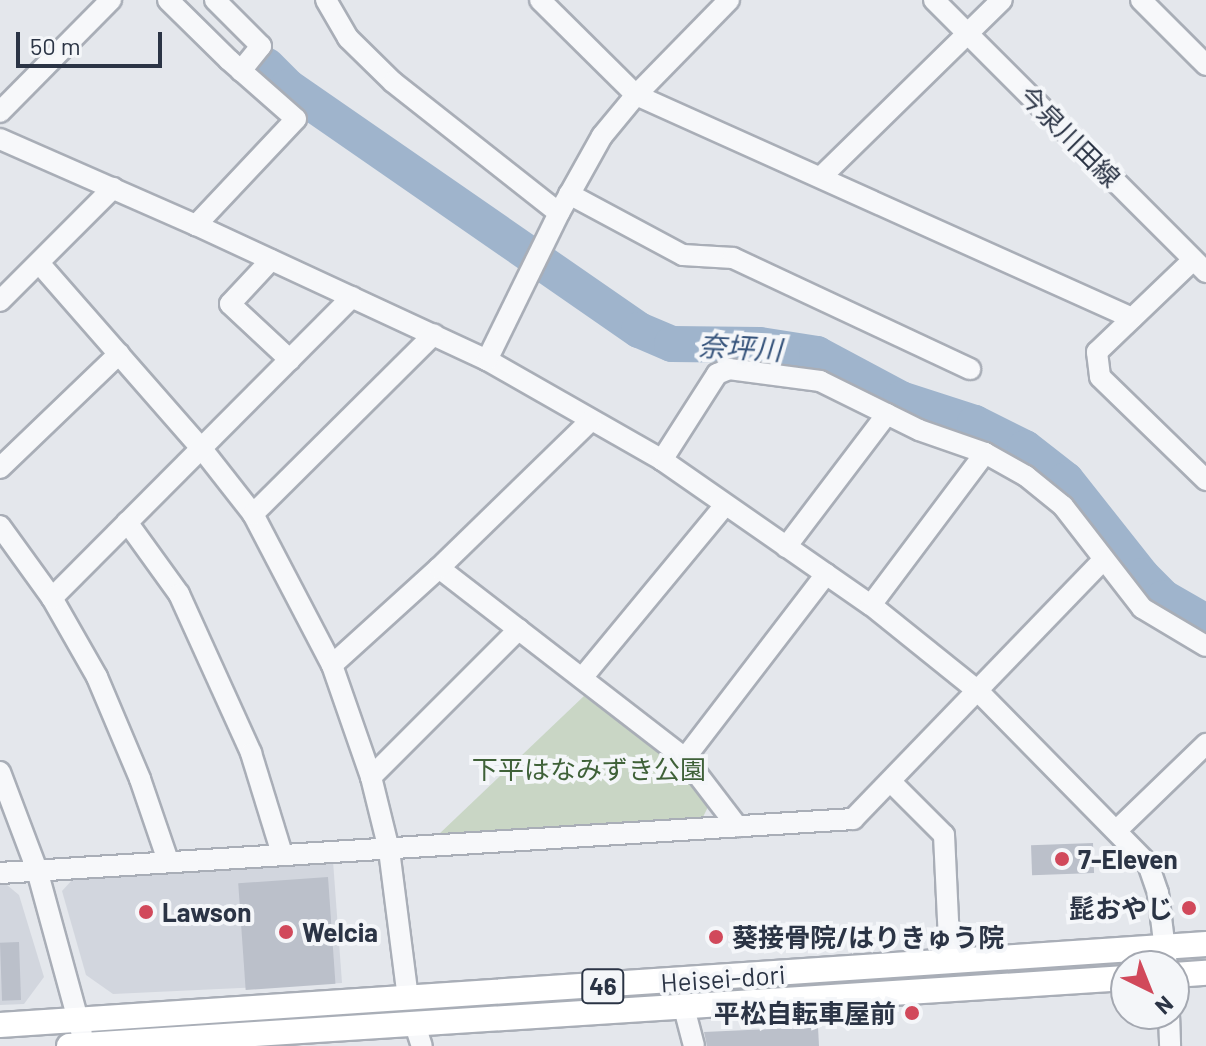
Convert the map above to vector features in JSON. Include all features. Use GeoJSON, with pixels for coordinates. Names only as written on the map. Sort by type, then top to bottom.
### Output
{"type":"FeatureCollection","features":[{"type":"Feature","properties":{"kind":"main road","name":"Heisei-dori"},"geometry":{"type":"LineString","coordinates":[[1186,950],[1206,944]]}},
{"type":"Feature","properties":{"kind":"main road","name":"Heisei-dori"},"geometry":{"type":"LineString","coordinates":[[0,1025],[950,963],[1110,958]]}},
{"type":"Feature","properties":{"kind":"main road","name":"Heisei-dori"},"geometry":{"type":"LineString","coordinates":[[80,1045],[1110,979]]}},
{"type":"Feature","properties":{"kind":"street"},"geometry":{"type":"LineString","coordinates":[[0,112],[111,0]]}},
{"type":"Feature","properties":{"kind":"street"},"geometry":{"type":"LineString","coordinates":[[168,0],[296,119],[196,225]]}},
{"type":"Feature","properties":{"kind":"street"},"geometry":{"type":"LineString","coordinates":[[215,0],[261,46],[241,71]]}},
{"type":"Feature","properties":{"kind":"street"},"geometry":{"type":"LineString","coordinates":[[326,0],[348,38],[393,82],[559,213]]}},
{"type":"Feature","properties":{"kind":"street"},"geometry":{"type":"LineString","coordinates":[[540,0],[636,95],[1132,318]]}},
{"type":"Feature","properties":{"kind":"street","name":"今泉川田線"},"geometry":{"type":"LineString","coordinates":[[934,0],[1200,266]]}},
{"type":"Feature","properties":{"kind":"street"},"geometry":{"type":"LineString","coordinates":[[821,177],[1002,0]]}},
{"type":"Feature","properties":{"kind":"street"},"geometry":{"type":"LineString","coordinates":[[1141,0],[1206,65]]}},
{"type":"Feature","properties":{"kind":"street"},"geometry":{"type":"LineString","coordinates":[[487,360],[559,213],[602,136],[636,95],[725,1]]}},
{"type":"Feature","properties":{"kind":"street"},"geometry":{"type":"LineString","coordinates":[[0,139],[196,225],[487,360],[662,460],[871,605],[978,691],[1148,864],[1158,893],[1165,950]]}},
{"type":"Feature","properties":{"kind":"street"},"geometry":{"type":"LineString","coordinates":[[0,301],[113,188]]}},
{"type":"Feature","properties":{"kind":"street"},"geometry":{"type":"LineString","coordinates":[[569,194],[683,255],[733,258],[970,369]]}},
{"type":"Feature","properties":{"kind":"street"},"geometry":{"type":"LineString","coordinates":[[271,260],[230,304],[290,360]]}},
{"type":"Feature","properties":{"kind":"street"},"geometry":{"type":"LineString","coordinates":[[39,263],[202,449],[253,514],[332,665],[371,777],[389,850],[408,998]]}},
{"type":"Feature","properties":{"kind":"street"},"geometry":{"type":"LineString","coordinates":[[1200,266],[1132,318],[1097,352],[1100,377],[1206,480]]}},
{"type":"Feature","properties":{"kind":"street"},"geometry":{"type":"LineString","coordinates":[[52,598],[352,297]]}},
{"type":"Feature","properties":{"kind":"street"},"geometry":{"type":"LineString","coordinates":[[253,514],[434,334]]}},
{"type":"Feature","properties":{"kind":"street"},"geometry":{"type":"LineString","coordinates":[[0,468],[119,354]]}},
{"type":"Feature","properties":{"kind":"street"},"geometry":{"type":"LineString","coordinates":[[662,460],[717,374],[729,369],[820,381],[919,430],[985,453],[1026,476],[1063,506],[1142,608],[1206,646]]}},
{"type":"Feature","properties":{"kind":"street"},"geometry":{"type":"LineString","coordinates":[[786,547],[887,414]]}},
{"type":"Feature","properties":{"kind":"street"},"geometry":{"type":"LineString","coordinates":[[332,665],[439,568],[591,420]]}},
{"type":"Feature","properties":{"kind":"street"},"geometry":{"type":"LineString","coordinates":[[871,605],[985,453]]}},
{"type":"Feature","properties":{"kind":"street"},"geometry":{"type":"LineString","coordinates":[[582,678],[725,505]]}},
{"type":"Feature","properties":{"kind":"street"},"geometry":{"type":"LineString","coordinates":[[127,522],[179,594],[251,753],[282,854]]}},
{"type":"Feature","properties":{"kind":"street"},"geometry":{"type":"LineString","coordinates":[[0,526],[52,598],[97,677],[140,779],[168,861]]}},
{"type":"Feature","properties":{"kind":"street"},"geometry":{"type":"LineString","coordinates":[[0,873],[853,819],[1103,560]]}},
{"type":"Feature","properties":{"kind":"street"},"geometry":{"type":"LineString","coordinates":[[439,568],[685,758],[737,826]]}},
{"type":"Feature","properties":{"kind":"street"},"geometry":{"type":"LineString","coordinates":[[685,758],[826,574]]}},
{"type":"Feature","properties":{"kind":"street"},"geometry":{"type":"LineString","coordinates":[[371,777],[519,629]]}},
{"type":"Feature","properties":{"kind":"street"},"geometry":{"type":"LineString","coordinates":[[1117,830],[1206,744]]}},
{"type":"Feature","properties":{"kind":"street"},"geometry":{"type":"LineString","coordinates":[[0,772],[37,870],[78,1020],[80,1045]]}},
{"type":"Feature","properties":{"kind":"street"},"geometry":{"type":"LineString","coordinates":[[891,782],[944,835],[950,963]]}},
{"type":"Feature","properties":{"kind":"street"},"geometry":{"type":"LineString","coordinates":[[683,1004],[694,1046]]}},
{"type":"Feature","properties":{"kind":"street"},"geometry":{"type":"LineString","coordinates":[[414,1022],[422,1046]]}},
{"type":"Feature","properties":{"kind":"shaded area"},"geometry":{"type":"Polygon","coordinates":[[[333,861],[342,983],[113,994],[86,975],[62,891],[73,879],[333,861]]]}},
{"type":"Feature","properties":{"kind":"shaded area"},"geometry":{"type":"Polygon","coordinates":[[[0,885],[7,885],[19,895],[44,977],[24,1004],[0,1005],[0,885]]]}},
{"type":"Feature","properties":{"kind":"green space","name":"下平はなみずき公園"},"geometry":{"type":"Polygon","coordinates":[[[584,696],[679,766],[708,807],[702,819],[437,836],[584,696]]]}},
{"type":"Feature","properties":{"kind":"building","name":"7-Eleven"},"geometry":{"type":"Polygon","coordinates":[[[1093,843],[1094,873],[1032,875],[1031,845],[1093,843]]]}},
{"type":"Feature","properties":{"kind":"building","name":"Welcia"},"geometry":{"type":"Polygon","coordinates":[[[328,877],[335,984],[246,990],[238,883],[328,877]]]}},
{"type":"Feature","properties":{"kind":"building"},"geometry":{"type":"Polygon","coordinates":[[[19,942],[21,1000],[2,1001],[0,943],[19,942]]]}},
{"type":"Feature","properties":{"kind":"building"},"geometry":{"type":"Polygon","coordinates":[[[818,1027],[819,1046],[707,1046],[704,1032],[818,1027]]]}},
{"type":"Feature","properties":{"kind":"waterway","name":"奈坪川"},"geometry":{"type":"LineString","coordinates":[[267,66],[288,87],[639,330],[672,344],[760,345],[817,354],[901,399],[975,423],[1025,448],[1066,480],[1142,576],[1164,598],[1206,622]]}},
{"type":"Feature","properties":{"kind":"place","name":"7-Eleven"},"geometry":{"type":"Point","coordinates":[1062,859]}},
{"type":"Feature","properties":{"kind":"place","name":"髭おやじ"},"geometry":{"type":"Point","coordinates":[1189,908]}},
{"type":"Feature","properties":{"kind":"place","name":"Lawson"},"geometry":{"type":"Point","coordinates":[146,912]}},
{"type":"Feature","properties":{"kind":"place","name":"Welcia"},"geometry":{"type":"Point","coordinates":[286,932]}},
{"type":"Feature","properties":{"kind":"place","name":"葵接骨院/はりきゅう院"},"geometry":{"type":"Point","coordinates":[716,937]}},
{"type":"Feature","properties":{"kind":"place","name":"平松自転車屋前"},"geometry":{"type":"Point","coordinates":[912,1013]}}]}
